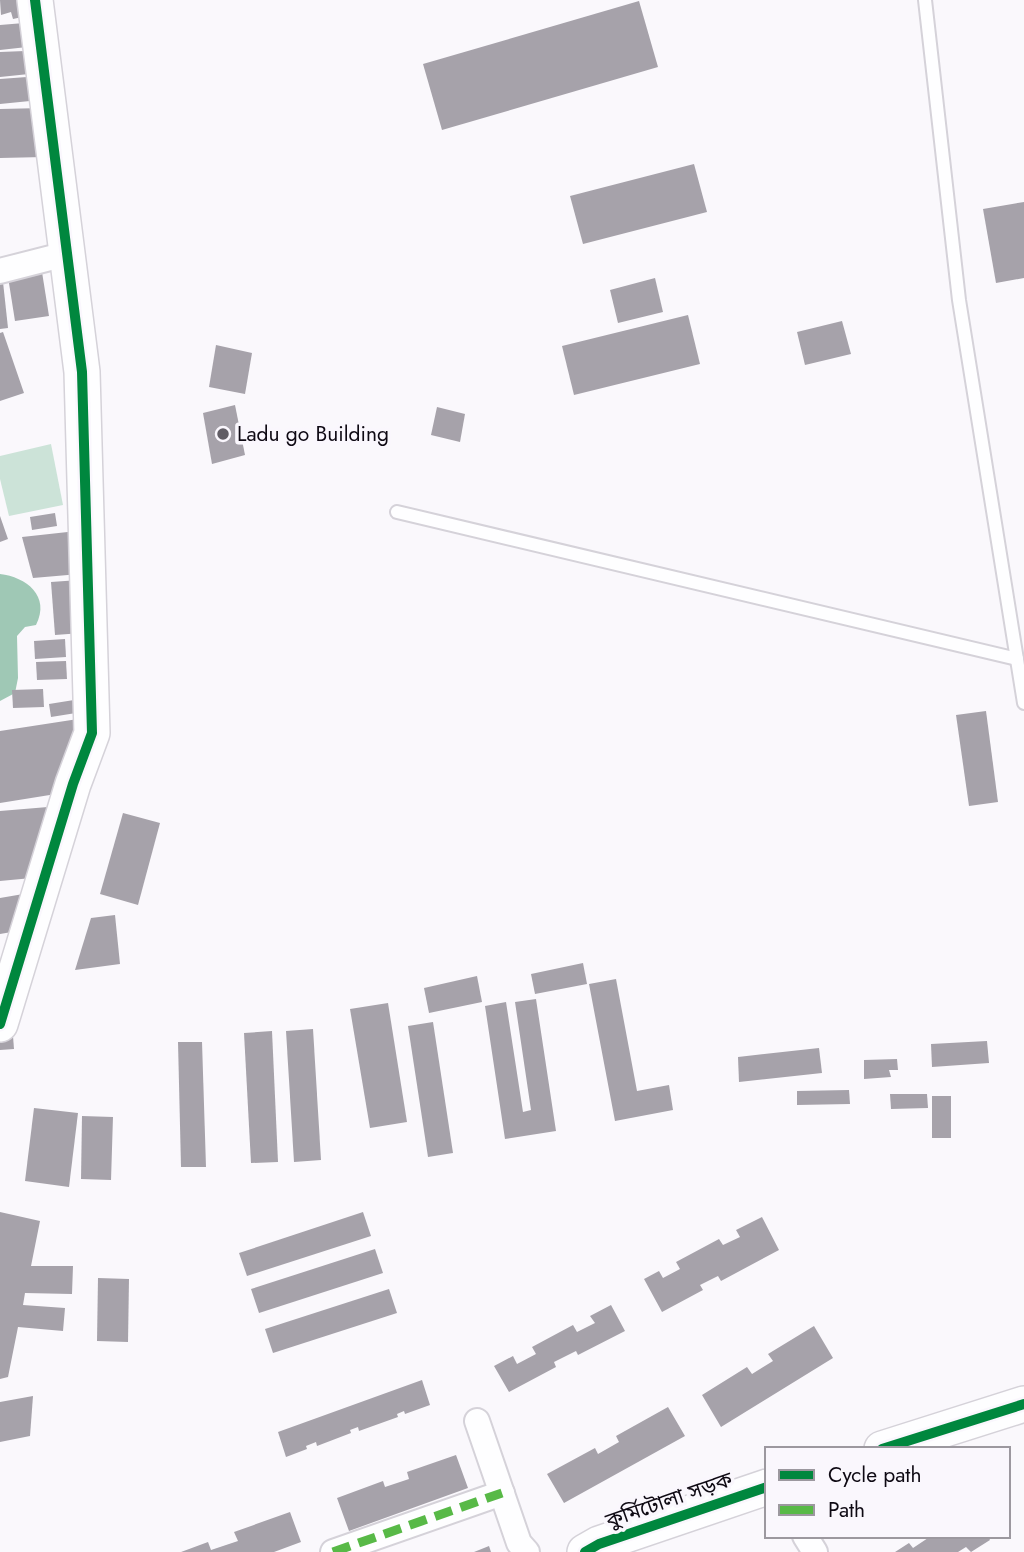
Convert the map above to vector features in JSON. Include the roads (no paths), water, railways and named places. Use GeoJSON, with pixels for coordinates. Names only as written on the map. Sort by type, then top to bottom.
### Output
{"type":"FeatureCollection","features":[{"type":"Feature","properties":{"kind":"street"},"geometry":{"type":"LineString","coordinates":[[0,1024],[73,784],[92,733],[82,372],[35,0]]}},
{"type":"Feature","properties":{"kind":"street"},"geometry":{"type":"LineString","coordinates":[[0,271],[66,254]]}},
{"type":"Feature","properties":{"kind":"street"},"geometry":{"type":"LineString","coordinates":[[888,1447],[1024,1404]]}},
{"type":"Feature","properties":{"kind":"street"},"geometry":{"type":"LineString","coordinates":[[477,1422],[519,1543],[527,1552]]}},
{"type":"Feature","properties":{"kind":"street","name":"কুর্মিটোলা সড়ক"},"geometry":{"type":"LineString","coordinates":[[585,1552],[608,1541],[765,1488]]}},
{"type":"Feature","properties":{"kind":"street"},"geometry":{"type":"LineString","coordinates":[[333,1552],[502,1493]]}},
{"type":"Feature","properties":{"kind":"lane"},"geometry":{"type":"LineString","coordinates":[[925,0],[959,300],[1024,704]]}},
{"type":"Feature","properties":{"kind":"lane"},"geometry":{"type":"LineString","coordinates":[[397,512],[1017,659]]}},
{"type":"Feature","properties":{"kind":"place","name":"Ladu go Building"},"geometry":{"type":"Point","coordinates":[223,434]}}]}
